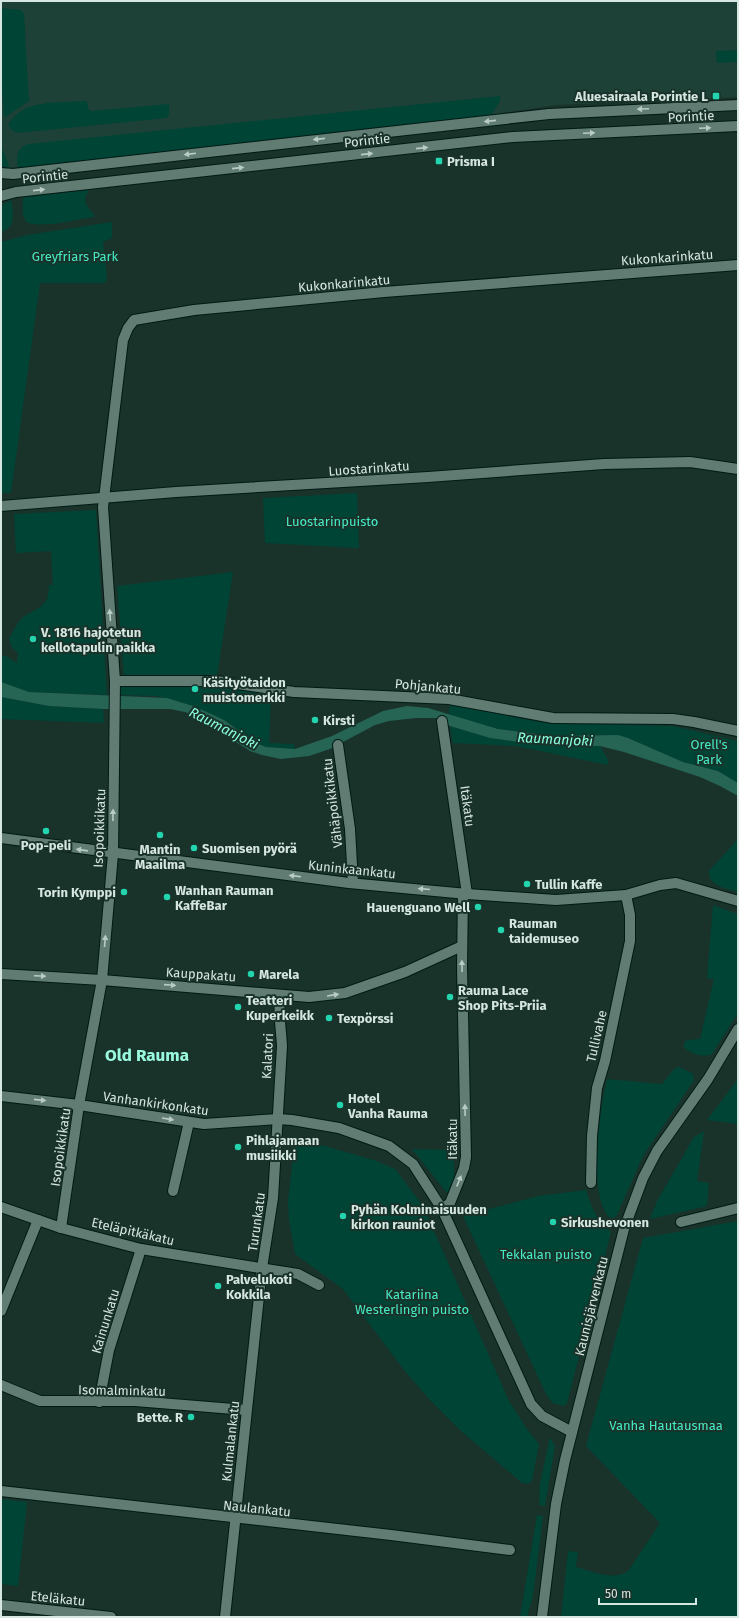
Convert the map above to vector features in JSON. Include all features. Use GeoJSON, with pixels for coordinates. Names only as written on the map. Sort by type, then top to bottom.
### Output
{"type":"FeatureCollection","features":[{"type":"Feature","properties":{"kind":"street","name":"Porintie"},"geometry":{"type":"LineString","coordinates":[[1,173],[13,174],[549,114],[738,105]]}},
{"type":"Feature","properties":{"kind":"street","name":"Porintie"},"geometry":{"type":"LineString","coordinates":[[1,196],[16,192],[513,137],[738,126]]}},
{"type":"Feature","properties":{"kind":"street","name":"Kukonkarinkatu"},"geometry":{"type":"LineString","coordinates":[[103,498],[123,340],[128,328],[134,320],[187,311],[268,302],[738,265]]}},
{"type":"Feature","properties":{"kind":"street","name":"Luostarinkatu"},"geometry":{"type":"LineString","coordinates":[[1,506],[604,464],[690,462],[738,469]]}},
{"type":"Feature","properties":{"kind":"street","name":"Isopoikkikatu"},"geometry":{"type":"LineString","coordinates":[[61,1228],[79,1105],[102,980],[113,854],[115,714],[103,498]]}},
{"type":"Feature","properties":{"kind":"street","name":"Pohjankatu"},"geometry":{"type":"LineString","coordinates":[[114,681],[216,681],[294,692],[449,699],[553,718],[673,719],[738,731]]}},
{"type":"Feature","properties":{"kind":"street","name":"Itäkatu"},"geometry":{"type":"LineString","coordinates":[[442,721],[465,894],[462,946],[466,1157],[464,1168],[450,1204],[442,1209]]}},
{"type":"Feature","properties":{"kind":"street","name":"Vähäpoikkikatu"},"geometry":{"type":"LineString","coordinates":[[338,745],[350,829],[353,883]]}},
{"type":"Feature","properties":{"kind":"street","name":"Kuninkaankatu"},"geometry":{"type":"LineString","coordinates":[[1,838],[113,854],[353,883],[465,894],[556,900],[626,895],[660,885],[676,883],[738,901]]}},
{"type":"Feature","properties":{"kind":"street","name":"Tullivahe"},"geometry":{"type":"LineString","coordinates":[[591,1183],[592,1136],[597,1088],[606,1055],[630,941],[630,915],[626,895]]}},
{"type":"Feature","properties":{"kind":"street","name":"Kauppakatu"},"geometry":{"type":"LineString","coordinates":[[1,974],[102,980],[309,997],[345,993],[405,972],[462,946]]}},
{"type":"Feature","properties":{"kind":"street","name":"Kalatori"},"geometry":{"type":"LineString","coordinates":[[278,1119],[282,1046],[281,1025],[278,1011],[280,995]]}},
{"type":"Feature","properties":{"kind":"street","name":"Kaunisjärvenkatu"},"geometry":{"type":"LineString","coordinates":[[542,1617],[556,1504],[572,1432],[624,1229],[643,1178],[668,1134],[708,1079],[738,1029]]}},
{"type":"Feature","properties":{"kind":"street","name":"Vanhankirkonkatu"},"geometry":{"type":"LineString","coordinates":[[1,1096],[79,1105],[204,1124],[278,1119],[318,1123],[339,1128],[389,1146],[412,1164],[442,1209]]}},
{"type":"Feature","properties":{"kind":"street","name":"Turunkatu"},"geometry":{"type":"LineString","coordinates":[[278,1119],[273,1198],[262,1268],[298,1274],[319,1285]]}},
{"type":"Feature","properties":{"kind":"street"},"geometry":{"type":"LineString","coordinates":[[172,1191],[189,1122]]}},
{"type":"Feature","properties":{"kind":"street","name":"Eteläpitkäkatu"},"geometry":{"type":"LineString","coordinates":[[1,1207],[61,1228],[141,1249],[262,1268]]}},
{"type":"Feature","properties":{"kind":"street"},"geometry":{"type":"LineString","coordinates":[[681,1222],[738,1208]]}},
{"type":"Feature","properties":{"kind":"street"},"geometry":{"type":"LineString","coordinates":[[442,1209],[531,1404],[542,1416],[572,1432]]}},
{"type":"Feature","properties":{"kind":"street"},"geometry":{"type":"LineString","coordinates":[[1,1311],[38,1220]]}},
{"type":"Feature","properties":{"kind":"street","name":"Kainunkatu"},"geometry":{"type":"LineString","coordinates":[[99,1402],[109,1350],[141,1249]]}},
{"type":"Feature","properties":{"kind":"street","name":"Kulmalankatu"},"geometry":{"type":"LineString","coordinates":[[225,1617],[262,1268]]}},
{"type":"Feature","properties":{"kind":"street","name":"Isomalminkatu"},"geometry":{"type":"LineString","coordinates":[[1,1385],[40,1401],[135,1401],[246,1410]]}},
{"type":"Feature","properties":{"kind":"street","name":"Naulankatu"},"geometry":{"type":"LineString","coordinates":[[1,1491],[510,1550]]}},
{"type":"Feature","properties":{"kind":"street","name":"Eteläkatu"},"geometry":{"type":"LineString","coordinates":[[1,1605],[111,1617]]}},
{"type":"Feature","properties":{"kind":"shaded area"},"geometry":{"type":"Polygon","coordinates":[[[1,1],[738,1],[738,97],[556,105],[484,116],[9,168],[1,166],[1,1]]]}},
{"type":"Feature","properties":{"kind":"green space"},"geometry":{"type":"Polygon","coordinates":[[[1,8],[21,10],[24,14],[29,101],[4,118],[1,73],[1,8]]]}},
{"type":"Feature","properties":{"kind":"green space"},"geometry":{"type":"Polygon","coordinates":[[[738,50],[738,62],[717,63],[716,51],[738,50]]]}},
{"type":"Feature","properties":{"kind":"green space"},"geometry":{"type":"Polygon","coordinates":[[[500,96],[500,101],[492,114],[484,116],[18,168],[17,164],[17,156],[19,151],[28,144],[500,96]]]}},
{"type":"Feature","properties":{"kind":"green space"},"geometry":{"type":"Polygon","coordinates":[[[87,101],[88,108],[91,111],[169,104],[169,114],[167,118],[18,133],[13,131],[8,125],[14,116],[32,106],[54,102],[87,101]]]}},
{"type":"Feature","properties":{"kind":"green space"},"geometry":{"type":"Polygon","coordinates":[[[1,146],[8,162],[9,168],[1,166],[1,146]]]}},
{"type":"Feature","properties":{"kind":"green space"},"geometry":{"type":"Polygon","coordinates":[[[87,190],[89,191],[86,195],[85,202],[95,216],[68,222],[40,225],[26,222],[23,215],[23,198],[87,190]]]}},
{"type":"Feature","properties":{"kind":"green space"},"geometry":{"type":"Polygon","coordinates":[[[11,200],[13,210],[12,224],[6,230],[1,232],[1,206],[11,200]]]}},
{"type":"Feature","properties":{"kind":"green space","name":"Greyfriars Park"},"geometry":{"type":"Polygon","coordinates":[[[112,222],[112,238],[103,242],[107,277],[105,283],[40,283],[11,493],[1,493],[1,242],[27,235],[112,222]]]}},
{"type":"Feature","properties":{"kind":"green space","name":"Luostarinpuisto"},"geometry":{"type":"Polygon","coordinates":[[[357,493],[359,548],[265,543],[263,498],[357,493]]]}},
{"type":"Feature","properties":{"kind":"green space"},"geometry":{"type":"Polygon","coordinates":[[[96,510],[107,695],[29,692],[1,682],[1,656],[6,656],[17,663],[18,653],[12,648],[9,638],[21,619],[44,604],[47,599],[49,585],[53,585],[51,551],[16,553],[14,514],[96,510]]]}},
{"type":"Feature","properties":{"kind":"green space"},"geometry":{"type":"Polygon","coordinates":[[[233,572],[217,676],[124,676],[117,586],[233,572]]]}},
{"type":"Feature","properties":{"kind":"green space"},"geometry":{"type":"Polygon","coordinates":[[[119,684],[216,686],[271,694],[269,743],[294,744],[295,749],[266,747],[256,743],[224,720],[181,702],[156,696],[119,695],[119,684]]]}},
{"type":"Feature","properties":{"kind":"green space"},"geometry":{"type":"Polygon","coordinates":[[[1,697],[49,706],[103,709],[104,723],[1,719],[1,697]]]}},
{"type":"Feature","properties":{"kind":"green space","name":"Orell's Park"},"geometry":{"type":"Polygon","coordinates":[[[451,705],[552,723],[673,726],[738,741],[738,783],[718,771],[683,762],[628,738],[598,735],[555,736],[498,729],[449,715],[451,705]]]}},
{"type":"Feature","properties":{"kind":"green space"},"geometry":{"type":"Polygon","coordinates":[[[450,726],[490,738],[540,745],[600,746],[608,760],[608,765],[516,746],[453,743],[450,726]]]}},
{"type":"Feature","properties":{"kind":"green space"},"geometry":{"type":"Polygon","coordinates":[[[738,839],[738,892],[719,886],[711,880],[709,871],[738,839]]]}},
{"type":"Feature","properties":{"kind":"green space"},"geometry":{"type":"Polygon","coordinates":[[[713,905],[738,914],[738,1013],[712,1054],[705,1056],[690,1052],[684,1048],[684,1043],[687,1040],[700,1039],[714,979],[707,978],[713,905]]]}},
{"type":"Feature","properties":{"kind":"green space"},"geometry":{"type":"Polygon","coordinates":[[[680,1067],[693,1074],[694,1080],[643,1156],[616,1217],[610,1218],[603,1207],[599,1191],[597,1172],[597,1151],[601,1110],[607,1079],[662,1084],[675,1068],[680,1067]]]}},
{"type":"Feature","properties":{"kind":"green space"},"geometry":{"type":"Polygon","coordinates":[[[738,1079],[738,1124],[707,1120],[738,1079]]]}},
{"type":"Feature","properties":{"kind":"green space"},"geometry":{"type":"Polygon","coordinates":[[[704,1131],[697,1181],[709,1183],[707,1206],[650,1219],[657,1201],[694,1137],[704,1131]]]}},
{"type":"Feature","properties":{"kind":"green space","name":"Katariina Westerlingin puisto"},"geometry":{"type":"Polygon","coordinates":[[[300,1139],[374,1160],[395,1169],[423,1206],[509,1401],[527,1429],[539,1444],[532,1481],[528,1484],[522,1483],[460,1430],[430,1400],[404,1370],[343,1289],[295,1254],[289,1220],[288,1201],[294,1148],[300,1139]]]}},
{"type":"Feature","properties":{"kind":"green space"},"geometry":{"type":"Polygon","coordinates":[[[412,1149],[453,1150],[454,1179],[453,1185],[447,1193],[412,1149]]]}},
{"type":"Feature","properties":{"kind":"green space","name":"Tekkalan puisto"},"geometry":{"type":"Polygon","coordinates":[[[586,1190],[595,1213],[606,1228],[611,1232],[567,1403],[564,1406],[553,1403],[547,1396],[463,1216],[538,1196],[586,1190]]]}},
{"type":"Feature","properties":{"kind":"green space","name":"Vanha Hautausmaa"},"geometry":{"type":"Polygon","coordinates":[[[738,1221],[738,1617],[561,1617],[568,1551],[578,1552],[576,1567],[596,1573],[617,1575],[629,1570],[660,1523],[586,1446],[643,1238],[738,1221]]]}},
{"type":"Feature","properties":{"kind":"green space"},"geometry":{"type":"Polygon","coordinates":[[[550,1437],[555,1446],[545,1506],[539,1505],[540,1484],[550,1437]]]}},
{"type":"Feature","properties":{"kind":"green space"},"geometry":{"type":"Polygon","coordinates":[[[1,1499],[27,1502],[18,1586],[1,1584],[1,1499]]]}},
{"type":"Feature","properties":{"kind":"green space"},"geometry":{"type":"Polygon","coordinates":[[[537,1515],[543,1516],[533,1596],[527,1617],[520,1617],[537,1515]]]}},
{"type":"Feature","properties":{"kind":"water","name":"Raumanjoki"},"geometry":{"type":"Polygon","coordinates":[[[1,682],[29,692],[167,698],[196,707],[224,720],[256,743],[266,747],[295,749],[332,736],[383,711],[407,706],[428,708],[498,729],[555,736],[618,735],[683,762],[718,771],[738,783],[738,796],[700,777],[624,752],[600,746],[540,745],[490,738],[450,726],[437,718],[416,718],[389,721],[375,725],[330,749],[309,756],[281,759],[250,751],[202,719],[185,712],[170,709],[103,709],[49,706],[1,697],[1,682]]]}},
{"type":"Feature","properties":{"kind":"place","name":"Aluesairaala Porintie L"},"geometry":{"type":"Point","coordinates":[716,96]}},
{"type":"Feature","properties":{"kind":"place","name":"Prisma I"},"geometry":{"type":"Point","coordinates":[439,161]}},
{"type":"Feature","properties":{"kind":"place","name":"V. 1816 hajotetun kellotapulin paikka"},"geometry":{"type":"Point","coordinates":[33,639]}},
{"type":"Feature","properties":{"kind":"place","name":"Käsityötaidon muistomerkki"},"geometry":{"type":"Point","coordinates":[195,689]}},
{"type":"Feature","properties":{"kind":"place","name":"Kirsti"},"geometry":{"type":"Point","coordinates":[315,720]}},
{"type":"Feature","properties":{"kind":"place","name":"Pop-peli"},"geometry":{"type":"Point","coordinates":[46,831]}},
{"type":"Feature","properties":{"kind":"place","name":"Mantin Maailma"},"geometry":{"type":"Point","coordinates":[160,835]}},
{"type":"Feature","properties":{"kind":"place","name":"Suomisen pyörä"},"geometry":{"type":"Point","coordinates":[194,848]}},
{"type":"Feature","properties":{"kind":"place","name":"Tullin Kaffe"},"geometry":{"type":"Point","coordinates":[527,884]}},
{"type":"Feature","properties":{"kind":"place","name":"Torin Kymppi"},"geometry":{"type":"Point","coordinates":[124,892]}},
{"type":"Feature","properties":{"kind":"place","name":"Wanhan Rauman KaffeBar"},"geometry":{"type":"Point","coordinates":[167,897]}},
{"type":"Feature","properties":{"kind":"place","name":"Hauenguano Well"},"geometry":{"type":"Point","coordinates":[478,907]}},
{"type":"Feature","properties":{"kind":"place","name":"Rauman taidemuseo"},"geometry":{"type":"Point","coordinates":[501,930]}},
{"type":"Feature","properties":{"kind":"place","name":"Marela"},"geometry":{"type":"Point","coordinates":[251,974]}},
{"type":"Feature","properties":{"kind":"place","name":"Rauma Lace Shop Pits-Priia"},"geometry":{"type":"Point","coordinates":[450,997]}},
{"type":"Feature","properties":{"kind":"place","name":"Teatteri Kuperkeikk"},"geometry":{"type":"Point","coordinates":[238,1007]}},
{"type":"Feature","properties":{"kind":"place","name":"Texpörssi"},"geometry":{"type":"Point","coordinates":[329,1018]}},
{"type":"Feature","properties":{"kind":"place","name":"Hotel Vanha Rauma"},"geometry":{"type":"Point","coordinates":[340,1105]}},
{"type":"Feature","properties":{"kind":"place","name":"Pihlajamaan musiikki"},"geometry":{"type":"Point","coordinates":[238,1147]}},
{"type":"Feature","properties":{"kind":"place","name":"Pyhän Kolminaisuuden kirkon rauniot"},"geometry":{"type":"Point","coordinates":[343,1216]}},
{"type":"Feature","properties":{"kind":"place","name":"Sirkushevonen"},"geometry":{"type":"Point","coordinates":[553,1222]}},
{"type":"Feature","properties":{"kind":"place","name":"Palvelukoti Kokkila"},"geometry":{"type":"Point","coordinates":[218,1286]}},
{"type":"Feature","properties":{"kind":"place","name":"Bette. R"},"geometry":{"type":"Point","coordinates":[191,1417]}},
{"type":"Feature","properties":{"kind":"district","name":"Old Rauma"},"geometry":{"type":"Point","coordinates":[147,1055]}}]}
